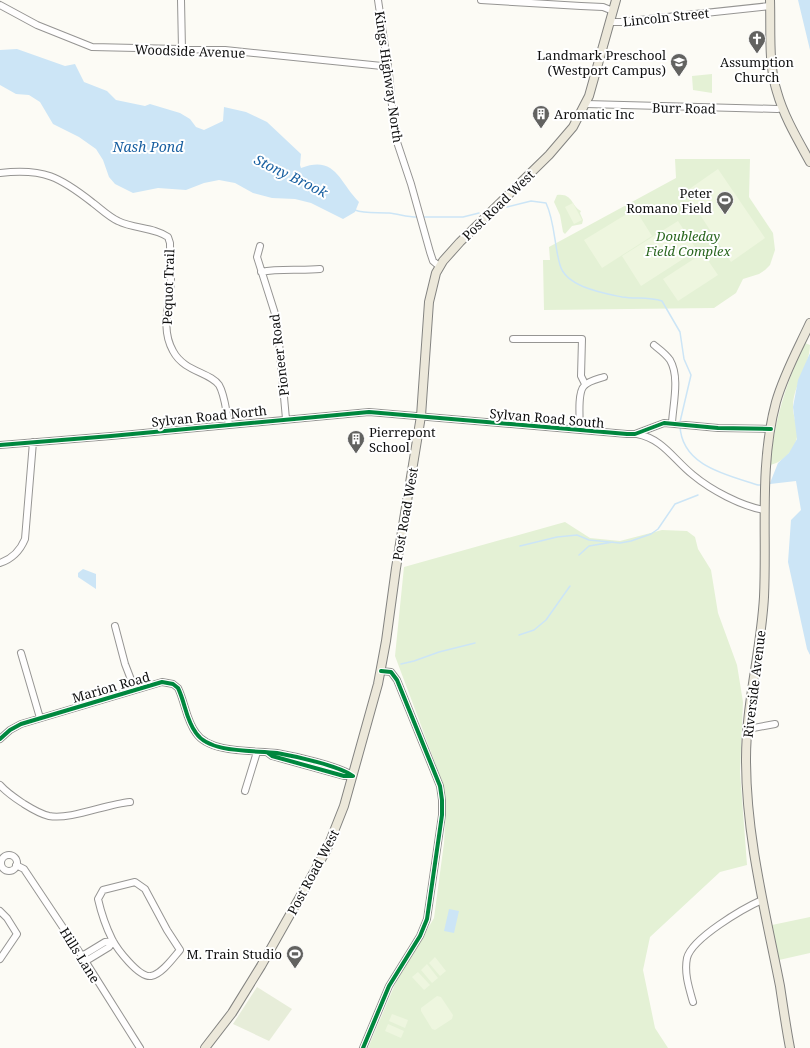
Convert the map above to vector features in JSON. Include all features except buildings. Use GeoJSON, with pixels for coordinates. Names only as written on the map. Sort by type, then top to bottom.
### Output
{"type":"FeatureCollection","features":[{"type":"Feature","properties":{"kind":"main road","name":"Post Road West"},"geometry":{"type":"LineString","coordinates":[[205,1048],[240,1002],[325,853],[338,824],[353,776],[381,671],[421,416],[429,302],[434,279],[440,267],[460,242],[562,141],[575,124],[586,104],[616,0]]}},
{"type":"Feature","properties":{"kind":"main road"},"geometry":{"type":"LineString","coordinates":[[770,3],[776,91],[782,108],[810,162]]}},
{"type":"Feature","properties":{"kind":"main road","name":"Riverside Avenue"},"geometry":{"type":"LineString","coordinates":[[790,1048],[780,988],[762,900],[748,814],[746,759],[748,729],[763,613],[765,484],[771,429],[776,402],[783,382],[810,323]]}},
{"type":"Feature","properties":{"kind":"street"},"geometry":{"type":"LineString","coordinates":[[181,0],[182,49]]}},
{"type":"Feature","properties":{"kind":"street","name":"Kings Highway North"},"geometry":{"type":"LineString","coordinates":[[378,0],[388,65],[395,136],[431,256],[440,267]]}},
{"type":"Feature","properties":{"kind":"street"},"geometry":{"type":"LineString","coordinates":[[481,0],[603,7],[613,11]]}},
{"type":"Feature","properties":{"kind":"street","name":"Lincoln Street"},"geometry":{"type":"LineString","coordinates":[[610,22],[621,22],[770,3]]}},
{"type":"Feature","properties":{"kind":"street","name":"Woodside Avenue"},"geometry":{"type":"LineString","coordinates":[[0,5],[37,25],[85,45],[106,48],[225,50],[382,66],[388,65]]}},
{"type":"Feature","properties":{"kind":"street","name":"Burr Road"},"geometry":{"type":"LineString","coordinates":[[586,104],[722,108],[782,108]]}},
{"type":"Feature","properties":{"kind":"street","name":"Pequot Trail"},"geometry":{"type":"LineString","coordinates":[[0,173],[36,172],[62,180],[118,221],[168,237],[170,242],[171,280],[166,321],[170,345],[175,355],[182,363],[213,380],[219,386],[229,424]]}},
{"type":"Feature","properties":{"kind":"street","name":"Pioneer Road"},"geometry":{"type":"LineString","coordinates":[[260,246],[257,257],[277,320],[286,419]]}},
{"type":"Feature","properties":{"kind":"street"},"geometry":{"type":"LineString","coordinates":[[261,272],[270,270],[300,271],[320,269]]}},
{"type":"Feature","properties":{"kind":"street"},"geometry":{"type":"LineString","coordinates":[[513,339],[582,339],[581,376],[585,384]]}},
{"type":"Feature","properties":{"kind":"street"},"geometry":{"type":"LineString","coordinates":[[654,345],[665,354],[674,370],[675,384],[675,423],[655,429],[653,433],[656,440],[694,476],[735,500],[764,510]]}},
{"type":"Feature","properties":{"kind":"street"},"geometry":{"type":"LineString","coordinates":[[580,430],[580,395],[582,388],[585,384],[604,377]]}},
{"type":"Feature","properties":{"kind":"street","name":"Sylvan Road North"},"geometry":{"type":"LineString","coordinates":[[0,445],[373,412],[421,416]]}},
{"type":"Feature","properties":{"kind":"street","name":"Sylvan Road South"},"geometry":{"type":"LineString","coordinates":[[421,416],[635,434],[660,423],[675,423],[718,428],[771,429]]}},
{"type":"Feature","properties":{"kind":"street"},"geometry":{"type":"LineString","coordinates":[[635,434],[656,440]]}},
{"type":"Feature","properties":{"kind":"street"},"geometry":{"type":"LineString","coordinates":[[0,563],[8,560],[17,552],[25,539],[33,442]]}},
{"type":"Feature","properties":{"kind":"street"},"geometry":{"type":"LineString","coordinates":[[115,626],[125,664],[135,690]]}},
{"type":"Feature","properties":{"kind":"street"},"geometry":{"type":"LineString","coordinates":[[21,653],[40,718]]}},
{"type":"Feature","properties":{"kind":"street"},"geometry":{"type":"LineString","coordinates":[[363,1048],[389,986],[420,936],[427,919],[431,906],[443,805],[438,783],[396,680],[391,672],[381,671]]}},
{"type":"Feature","properties":{"kind":"street","name":"Marion Road"},"geometry":{"type":"LineString","coordinates":[[0,739],[14,727],[162,682],[173,684],[178,688],[182,694],[191,726],[200,739],[221,747],[268,754],[338,774],[353,776]]}},
{"type":"Feature","properties":{"kind":"street"},"geometry":{"type":"LineString","coordinates":[[748,729],[775,724]]}},
{"type":"Feature","properties":{"kind":"street"},"geometry":{"type":"LineString","coordinates":[[245,792],[257,752]]}},
{"type":"Feature","properties":{"kind":"street"},"geometry":{"type":"LineString","coordinates":[[0,785],[30,808],[48,816],[62,816],[117,803],[130,802]]}},
{"type":"Feature","properties":{"kind":"street","name":"Hills Lane"},"geometry":{"type":"LineString","coordinates":[[2,856],[13,856],[16,860],[16,865],[12,870],[5,870],[1,864],[2,856]]}},
{"type":"Feature","properties":{"kind":"street","name":"Hills Lane"},"geometry":{"type":"LineString","coordinates":[[16,865],[24,870],[84,959],[140,1048]]}},
{"type":"Feature","properties":{"kind":"street"},"geometry":{"type":"LineString","coordinates":[[135,882],[141,884],[145,889],[166,930],[180,950],[156,974],[147,976],[138,972],[113,941],[100,906],[99,894],[106,888],[135,882]]}},
{"type":"Feature","properties":{"kind":"street"},"geometry":{"type":"LineString","coordinates":[[692,1002],[686,971],[687,957],[692,950],[720,924],[743,908],[762,900]]}},
{"type":"Feature","properties":{"kind":"street"},"geometry":{"type":"LineString","coordinates":[[0,911],[7,918],[17,934],[0,958]]}},
{"type":"Feature","properties":{"kind":"street"},"geometry":{"type":"LineString","coordinates":[[84,959],[108,947],[113,941]]}},
{"type":"Feature","properties":{"kind":"green space"},"geometry":{"type":"Polygon","coordinates":[[[712,74],[712,93],[693,90],[692,76],[712,74]]]}},
{"type":"Feature","properties":{"kind":"green space","name":"Doubleday Field Complex"},"geometry":{"type":"Polygon","coordinates":[[[675,159],[750,159],[749,197],[773,233],[775,250],[770,265],[759,274],[743,279],[736,293],[714,308],[544,310],[543,260],[550,260],[549,247],[676,178],[675,159]]]}},
{"type":"Feature","properties":{"kind":"green space","name":"Peter Romano Field"},"geometry":{"type":"Polygon","coordinates":[[[718,169],[765,238],[731,262],[685,192],[718,169]]]}},
{"type":"Feature","properties":{"kind":"green space"},"geometry":{"type":"Polygon","coordinates":[[[557,195],[566,196],[569,198],[581,211],[580,213],[583,220],[582,224],[572,226],[565,234],[563,232],[560,215],[554,202],[557,195]]]}},
{"type":"Feature","properties":{"kind":"green space"},"geometry":{"type":"Polygon","coordinates":[[[573,203],[582,220],[574,224],[565,207],[573,203]]]}},
{"type":"Feature","properties":{"kind":"green space"},"geometry":{"type":"Polygon","coordinates":[[[635,209],[652,236],[602,268],[584,240],[635,209]]]}},
{"type":"Feature","properties":{"kind":"green space"},"geometry":{"type":"Polygon","coordinates":[[[678,221],[697,250],[641,286],[622,256],[678,221]]]}},
{"type":"Feature","properties":{"kind":"green space"},"geometry":{"type":"Polygon","coordinates":[[[703,253],[718,275],[678,301],[663,279],[703,253]]]}},
{"type":"Feature","properties":{"kind":"green space"},"geometry":{"type":"Polygon","coordinates":[[[805,343],[810,345],[809,353],[796,391],[793,407],[797,429],[796,441],[786,456],[778,462],[770,465],[778,418],[786,388],[805,343]]]}},
{"type":"Feature","properties":{"kind":"green space"},"geometry":{"type":"Polygon","coordinates":[[[565,522],[590,538],[620,541],[662,530],[687,531],[695,537],[698,549],[711,570],[718,613],[737,665],[743,702],[740,772],[747,865],[720,872],[650,937],[643,970],[655,1028],[668,1048],[368,1048],[396,982],[434,918],[444,843],[446,811],[443,784],[395,656],[404,567],[565,522]]]}},
{"type":"Feature","properties":{"kind":"green space"},"geometry":{"type":"Polygon","coordinates":[[[810,917],[810,953],[779,960],[772,925],[810,917]]]}},
{"type":"Feature","properties":{"kind":"green space"},"geometry":{"type":"Polygon","coordinates":[[[435,957],[446,971],[440,976],[429,963],[435,957]]]}},
{"type":"Feature","properties":{"kind":"green space"},"geometry":{"type":"Polygon","coordinates":[[[427,964],[438,978],[432,983],[421,970],[427,964]]]}},
{"type":"Feature","properties":{"kind":"green space"},"geometry":{"type":"Polygon","coordinates":[[[418,972],[430,985],[424,990],[412,977],[418,972]]]}},
{"type":"Feature","properties":{"kind":"green space"},"geometry":{"type":"Polygon","coordinates":[[[257,987],[292,1009],[269,1041],[233,1024],[257,987]]]}},
{"type":"Feature","properties":{"kind":"green space"},"geometry":{"type":"Polygon","coordinates":[[[437,996],[441,997],[453,1015],[452,1019],[435,1030],[432,1029],[421,1011],[421,1008],[437,996]]]}},
{"type":"Feature","properties":{"kind":"green space"},"geometry":{"type":"Polygon","coordinates":[[[392,1014],[408,1020],[405,1028],[389,1021],[392,1014]]]}},
{"type":"Feature","properties":{"kind":"green space"},"geometry":{"type":"Polygon","coordinates":[[[388,1024],[404,1031],[401,1038],[385,1031],[388,1024]]]}},
{"type":"Feature","properties":{"kind":"water"},"geometry":{"type":"Polygon","coordinates":[[[798,0],[810,0],[810,50],[798,0]]]}},
{"type":"Feature","properties":{"kind":"water","name":"Nash Pond"},"geometry":{"type":"Polygon","coordinates":[[[17,49],[65,66],[75,64],[84,82],[107,91],[116,100],[145,106],[150,104],[180,113],[190,119],[196,127],[204,130],[223,121],[224,107],[246,112],[267,122],[301,154],[301,168],[313,165],[322,165],[336,173],[359,202],[355,212],[343,219],[311,203],[295,199],[272,198],[253,193],[235,183],[219,180],[204,183],[186,190],[158,188],[133,193],[115,184],[109,177],[103,160],[96,149],[79,137],[53,124],[40,102],[29,95],[16,94],[0,85],[0,50],[17,49]]]}},
{"type":"Feature","properties":{"kind":"water"},"geometry":{"type":"Polygon","coordinates":[[[810,353],[810,655],[807,649],[788,562],[791,520],[801,510],[796,481],[770,483],[778,463],[789,453],[797,439],[793,407],[798,380],[810,353]]]}},
{"type":"Feature","properties":{"kind":"water"},"geometry":{"type":"Polygon","coordinates":[[[83,569],[96,574],[96,589],[78,577],[78,573],[83,569]]]}},
{"type":"Feature","properties":{"kind":"water"},"geometry":{"type":"Polygon","coordinates":[[[449,909],[459,911],[454,933],[444,931],[449,909]]]}},
{"type":"Feature","properties":{"kind":"waterway","name":"Stony Brook"},"geometry":{"type":"LineString","coordinates":[[507,207],[531,201],[546,203],[553,226],[560,265],[564,273],[577,284],[596,291],[622,297],[662,301],[680,332],[684,359],[691,375],[680,422]]}},
{"type":"Feature","properties":{"kind":"waterway","name":"Stony Brook"},"geometry":{"type":"LineString","coordinates":[[355,210],[417,217]]}},
{"type":"Feature","properties":{"kind":"waterway","name":"Stony Brook"},"geometry":{"type":"LineString","coordinates":[[421,217],[463,217],[479,213]]}},
{"type":"Feature","properties":{"kind":"waterway","name":"Stony Brook"},"geometry":{"type":"LineString","coordinates":[[680,425],[682,439],[688,450],[697,459],[708,467],[720,472],[761,485]]}},
{"type":"Feature","properties":{"kind":"waterway"},"geometry":{"type":"LineString","coordinates":[[520,546],[557,537],[577,535],[589,540],[620,543],[631,541],[651,534],[658,529],[675,504],[698,495]]}},
{"type":"Feature","properties":{"kind":"waterway"},"geometry":{"type":"LineString","coordinates":[[579,555],[589,546],[613,542]]}},
{"type":"Feature","properties":{"kind":"waterway"},"geometry":{"type":"LineString","coordinates":[[519,635],[534,630],[546,620],[570,586]]}},
{"type":"Feature","properties":{"kind":"waterway"},"geometry":{"type":"LineString","coordinates":[[401,664],[475,643]]}},
{"type":"Feature","properties":{"kind":"cycle path"},"geometry":{"type":"LineString","coordinates":[[0,445],[369,412],[627,434],[635,434],[664,423],[718,428],[771,429]]}},
{"type":"Feature","properties":{"kind":"cycle path"},"geometry":{"type":"LineString","coordinates":[[363,1048],[389,986],[420,936],[427,919],[442,815],[440,786],[397,680],[391,672],[381,671]]}},
{"type":"Feature","properties":{"kind":"cycle path"},"geometry":{"type":"LineString","coordinates":[[0,739],[10,730],[21,724],[162,682],[173,684],[178,688],[193,728],[203,740],[211,745],[234,750],[277,753],[294,756],[328,765],[347,772],[353,776],[344,776],[272,756],[268,753]]}},
{"type":"Feature","properties":{"kind":"place","name":"Assumption Church"},"geometry":{"type":"Point","coordinates":[757,54]}},
{"type":"Feature","properties":{"kind":"place","name":"Landmark Preschool (Westport Campus)"},"geometry":{"type":"Point","coordinates":[679,77]}},
{"type":"Feature","properties":{"kind":"place","name":"Aromatic Inc"},"geometry":{"type":"Point","coordinates":[541,129]}},
{"type":"Feature","properties":{"kind":"place","name":"Peter Romano Field"},"geometry":{"type":"Point","coordinates":[725,215]}},
{"type":"Feature","properties":{"kind":"place","name":"Pierrepont School"},"geometry":{"type":"Point","coordinates":[356,454]}},
{"type":"Feature","properties":{"kind":"place","name":"M. Train Studio"},"geometry":{"type":"Point","coordinates":[295,969]}}]}
